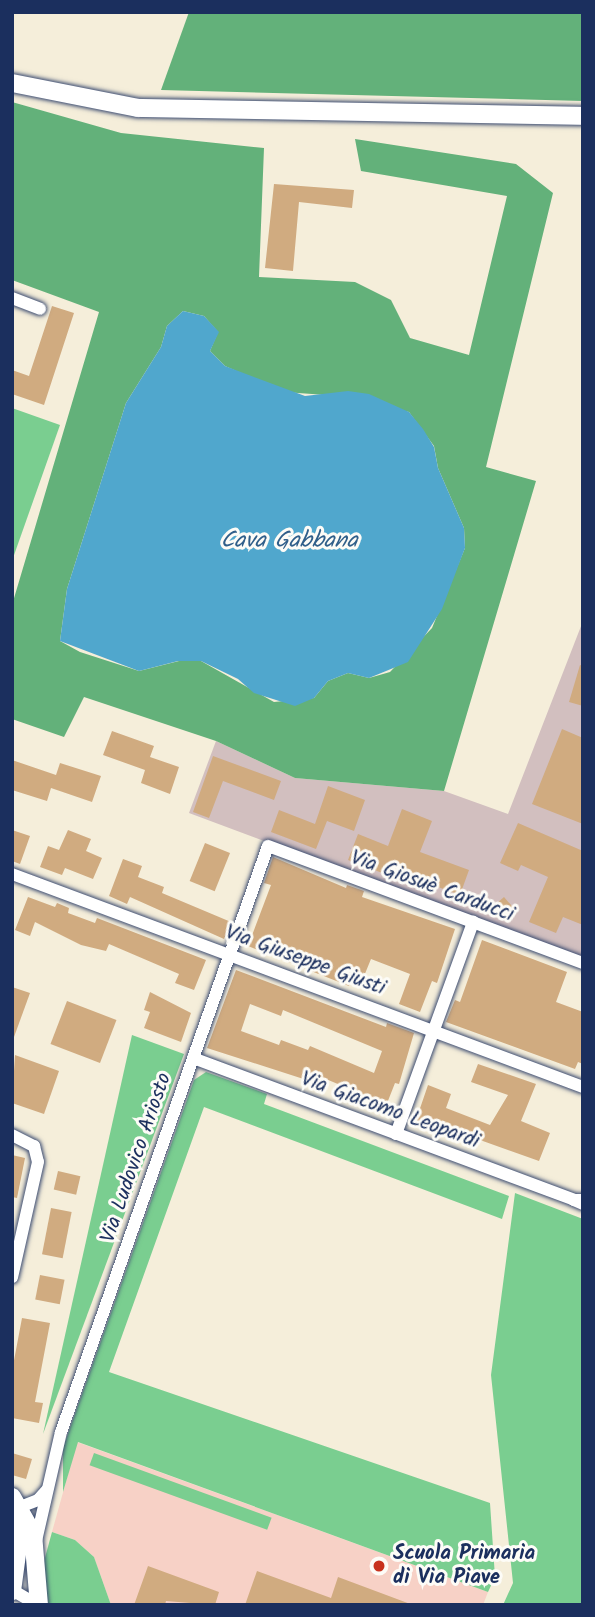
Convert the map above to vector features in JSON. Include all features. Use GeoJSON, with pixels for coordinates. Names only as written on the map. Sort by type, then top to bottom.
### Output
{"type":"FeatureCollection","features":[{"type":"Feature","properties":{"kind":"street"},"geometry":{"type":"LineString","coordinates":[[12,83],[138,108],[583,116]]}},
{"type":"Feature","properties":{"kind":"street"},"geometry":{"type":"LineString","coordinates":[[12,298],[40,309]]}},
{"type":"Feature","properties":{"kind":"street","name":"Via Giosuè Carducci"},"geometry":{"type":"LineString","coordinates":[[268,846],[583,963]]}},
{"type":"Feature","properties":{"kind":"street","name":"Via Ludovico Ariosto"},"geometry":{"type":"LineString","coordinates":[[35,1544],[58,1440],[268,846]]}},
{"type":"Feature","properties":{"kind":"street","name":"Via Giuseppe Giusti"},"geometry":{"type":"LineString","coordinates":[[12,874],[583,1087]]}},
{"type":"Feature","properties":{"kind":"street"},"geometry":{"type":"LineString","coordinates":[[396,1134],[472,922]]}},
{"type":"Feature","properties":{"kind":"street","name":"Via Giacomo Leopardi"},"geometry":{"type":"LineString","coordinates":[[193,1058],[580,1201]]}},
{"type":"Feature","properties":{"kind":"street"},"geometry":{"type":"LineString","coordinates":[[12,1135],[34,1146],[38,1162],[12,1277]]}},
{"type":"Feature","properties":{"kind":"street"},"geometry":{"type":"LineString","coordinates":[[16,1502],[38,1500],[50,1483]]}},
{"type":"Feature","properties":{"kind":"street"},"geometry":{"type":"LineString","coordinates":[[16,1502],[35,1544],[38,1605]]}},
{"type":"Feature","properties":{"kind":"street"},"geometry":{"type":"LineString","coordinates":[[16,1502],[21,1541],[12,1591],[38,1605]]}},
{"type":"Feature","properties":{"kind":"shaded area"},"geometry":{"type":"Polygon","coordinates":[[[583,621],[583,960],[189,813],[216,741],[295,778],[444,791],[508,814],[583,621]]]}},
{"type":"Feature","properties":{"kind":"shaded area"},"geometry":{"type":"Polygon","coordinates":[[[77,1442],[488,1592],[483,1605],[111,1605],[94,1557],[75,1540],[52,1532],[77,1442]]]}},
{"type":"Feature","properties":{"kind":"green space"},"geometry":{"type":"Polygon","coordinates":[[[189,12],[583,12],[583,101],[161,90],[189,12]]]}},
{"type":"Feature","properties":{"kind":"green space"},"geometry":{"type":"Polygon","coordinates":[[[12,102],[121,133],[264,148],[259,277],[355,282],[391,300],[410,338],[469,355],[507,196],[361,171],[355,139],[516,164],[553,193],[486,467],[536,481],[444,791],[295,778],[216,741],[84,697],[64,737],[12,719],[12,605],[99,312],[12,280],[12,102]],[[183,311],[167,326],[161,347],[126,403],[67,589],[60,641],[80,652],[139,671],[179,661],[201,661],[274,702],[314,698],[328,681],[348,673],[369,678],[390,672],[432,628],[465,548],[464,528],[438,468],[434,446],[409,412],[326,395],[284,392],[225,366],[210,351],[218,332],[204,316],[183,311]]]}},
{"type":"Feature","properties":{"kind":"green space"},"geometry":{"type":"Polygon","coordinates":[[[12,408],[60,425],[13,558],[12,558],[12,408]]]}},
{"type":"Feature","properties":{"kind":"green space"},"geometry":{"type":"Polygon","coordinates":[[[132,1035],[184,1054],[43,1434],[132,1035]]]}},
{"type":"Feature","properties":{"kind":"green space"},"geometry":{"type":"Polygon","coordinates":[[[206,1072],[267,1094],[264,1104],[509,1196],[502,1219],[204,1107],[109,1372],[490,1503],[495,1577],[488,1592],[78,1442],[63,1492],[63,1448],[194,1080],[206,1072]]]}},
{"type":"Feature","properties":{"kind":"green space"},"geometry":{"type":"Polygon","coordinates":[[[515,1193],[583,1219],[583,1605],[503,1605],[513,1583],[491,1375],[515,1193]]]}},
{"type":"Feature","properties":{"kind":"green space"},"geometry":{"type":"Polygon","coordinates":[[[94,1453],[272,1518],[267,1530],[90,1465],[94,1453]]]}},
{"type":"Feature","properties":{"kind":"green space"},"geometry":{"type":"Polygon","coordinates":[[[52,1532],[75,1540],[94,1557],[111,1605],[48,1605],[43,1565],[52,1532]]]}},
{"type":"Feature","properties":{"kind":"water","name":"Cava Gabbana"},"geometry":{"type":"Polygon","coordinates":[[[183,311],[204,316],[219,332],[210,351],[225,366],[305,396],[348,391],[369,394],[409,412],[423,429],[434,447],[438,468],[464,528],[465,548],[442,609],[408,662],[369,678],[348,673],[328,681],[314,698],[295,706],[254,693],[238,679],[201,661],[178,661],[139,671],[60,641],[67,589],[126,403],[161,347],[167,326],[183,311]]]}},
{"type":"Feature","properties":{"kind":"building"},"geometry":{"type":"Polygon","coordinates":[[[274,184],[354,190],[352,208],[299,202],[293,271],[265,268],[274,184]]]}},
{"type":"Feature","properties":{"kind":"building"},"geometry":{"type":"Polygon","coordinates":[[[52,306],[74,313],[44,405],[12,394],[12,370],[29,376],[52,306]]]}},
{"type":"Feature","properties":{"kind":"building"},"geometry":{"type":"Polygon","coordinates":[[[580,665],[583,666],[583,706],[569,702],[580,665]]]}},
{"type":"Feature","properties":{"kind":"building"},"geometry":{"type":"Polygon","coordinates":[[[562,729],[583,738],[583,824],[532,804],[562,729]]]}},
{"type":"Feature","properties":{"kind":"building"},"geometry":{"type":"Polygon","coordinates":[[[112,731],[154,746],[150,757],[179,767],[170,794],[141,783],[145,770],[103,755],[112,731]]]}},
{"type":"Feature","properties":{"kind":"building"},"geometry":{"type":"Polygon","coordinates":[[[213,756],[281,781],[274,800],[223,781],[209,818],[193,812],[213,756]]]}},
{"type":"Feature","properties":{"kind":"building"},"geometry":{"type":"Polygon","coordinates":[[[12,760],[56,775],[60,763],[101,776],[92,802],[51,788],[47,801],[12,790],[12,760]]]}},
{"type":"Feature","properties":{"kind":"building"},"geometry":{"type":"Polygon","coordinates":[[[328,786],[365,800],[354,831],[327,821],[316,849],[271,832],[279,810],[315,824],[328,786]]]}},
{"type":"Feature","properties":{"kind":"building"},"geometry":{"type":"Polygon","coordinates":[[[402,809],[432,821],[420,852],[469,870],[460,895],[416,879],[414,885],[348,860],[358,834],[388,846],[402,809]]]}},
{"type":"Feature","properties":{"kind":"building"},"geometry":{"type":"Polygon","coordinates":[[[518,823],[583,851],[583,925],[563,917],[556,933],[529,922],[548,877],[521,865],[518,871],[500,863],[518,823]]]}},
{"type":"Feature","properties":{"kind":"building"},"geometry":{"type":"Polygon","coordinates":[[[12,830],[30,836],[20,864],[12,861],[12,830]]]}},
{"type":"Feature","properties":{"kind":"building"},"geometry":{"type":"Polygon","coordinates":[[[68,830],[91,839],[86,851],[102,858],[93,879],[65,868],[62,875],[40,867],[48,846],[59,850],[68,830]]]}},
{"type":"Feature","properties":{"kind":"building"},"geometry":{"type":"Polygon","coordinates":[[[205,843],[230,853],[215,891],[190,881],[205,843]]]}},
{"type":"Feature","properties":{"kind":"building"},"geometry":{"type":"Polygon","coordinates":[[[273,857],[346,888],[347,885],[364,891],[362,897],[455,929],[437,983],[432,981],[420,1012],[399,1004],[410,974],[371,959],[362,981],[353,978],[349,986],[248,946],[271,885],[264,883],[273,857]]]}},
{"type":"Feature","properties":{"kind":"building"},"geometry":{"type":"Polygon","coordinates":[[[123,859],[142,866],[138,877],[164,887],[162,893],[231,922],[224,939],[130,897],[127,904],[109,896],[123,859]]]}},
{"type":"Feature","properties":{"kind":"building"},"geometry":{"type":"Polygon","coordinates":[[[28,897],[55,907],[57,903],[69,908],[68,913],[95,923],[97,918],[206,960],[194,990],[175,983],[179,974],[109,944],[106,951],[81,945],[35,922],[30,936],[15,930],[28,897]]]}},
{"type":"Feature","properties":{"kind":"building"},"geometry":{"type":"Polygon","coordinates":[[[504,897],[516,911],[506,919],[494,906],[504,897]]]}},
{"type":"Feature","properties":{"kind":"building"},"geometry":{"type":"Polygon","coordinates":[[[482,940],[567,972],[556,1002],[583,1012],[583,1064],[578,1062],[575,1069],[446,1022],[455,1000],[460,1002],[482,940]]]}},
{"type":"Feature","properties":{"kind":"building"},"geometry":{"type":"Polygon","coordinates":[[[236,970],[386,1027],[387,1023],[414,1033],[399,1084],[395,1083],[384,1111],[359,1101],[362,1094],[321,1077],[319,1084],[207,1048],[236,970]],[[250,1004],[241,1031],[279,1045],[281,1040],[308,1050],[310,1046],[374,1073],[382,1051],[283,1010],[281,1016],[250,1004]]]}},
{"type":"Feature","properties":{"kind":"building"},"geometry":{"type":"Polygon","coordinates":[[[12,987],[30,993],[14,1037],[12,1037],[12,987]]]}},
{"type":"Feature","properties":{"kind":"building"},"geometry":{"type":"Polygon","coordinates":[[[150,992],[191,1013],[181,1042],[144,1028],[150,1012],[144,1010],[150,992]]]}},
{"type":"Feature","properties":{"kind":"building"},"geometry":{"type":"Polygon","coordinates":[[[67,1001],[116,1020],[100,1063],[51,1044],[67,1001]]]}},
{"type":"Feature","properties":{"kind":"building"},"geometry":{"type":"Polygon","coordinates":[[[15,1055],[59,1071],[44,1114],[12,1103],[15,1055]]]}},
{"type":"Feature","properties":{"kind":"building"},"geometry":{"type":"Polygon","coordinates":[[[478,1064],[536,1084],[521,1121],[550,1133],[539,1161],[441,1126],[439,1132],[415,1123],[428,1085],[451,1094],[446,1108],[490,1125],[508,1095],[471,1082],[478,1064]]]}},
{"type":"Feature","properties":{"kind":"building"},"geometry":{"type":"Polygon","coordinates":[[[12,1155],[25,1158],[17,1198],[12,1197],[12,1155]]]}},
{"type":"Feature","properties":{"kind":"building"},"geometry":{"type":"Polygon","coordinates":[[[58,1171],[80,1176],[76,1195],[54,1190],[58,1171]]]}},
{"type":"Feature","properties":{"kind":"building"},"geometry":{"type":"Polygon","coordinates":[[[51,1208],[72,1212],[63,1258],[42,1254],[51,1208]]]}},
{"type":"Feature","properties":{"kind":"building"},"geometry":{"type":"Polygon","coordinates":[[[40,1275],[65,1280],[60,1304],[35,1300],[40,1275]]]}},
{"type":"Feature","properties":{"kind":"building"},"geometry":{"type":"Polygon","coordinates":[[[22,1318],[50,1323],[35,1402],[43,1403],[39,1423],[12,1418],[12,1371],[22,1318]]]}},
{"type":"Feature","properties":{"kind":"building"},"geometry":{"type":"Polygon","coordinates":[[[12,1453],[32,1459],[26,1479],[12,1475],[12,1453]]]}},
{"type":"Feature","properties":{"kind":"building"},"geometry":{"type":"Polygon","coordinates":[[[148,1566],[219,1592],[215,1605],[166,1601],[165,1605],[134,1605],[148,1566]]]}},
{"type":"Feature","properties":{"kind":"building"},"geometry":{"type":"Polygon","coordinates":[[[257,1571],[331,1598],[338,1577],[413,1605],[245,1605],[257,1571]]]}},
{"type":"Feature","properties":{"kind":"place","name":"Scuola Primaria di Via Piave"},"geometry":{"type":"Point","coordinates":[379,1566]}}]}
